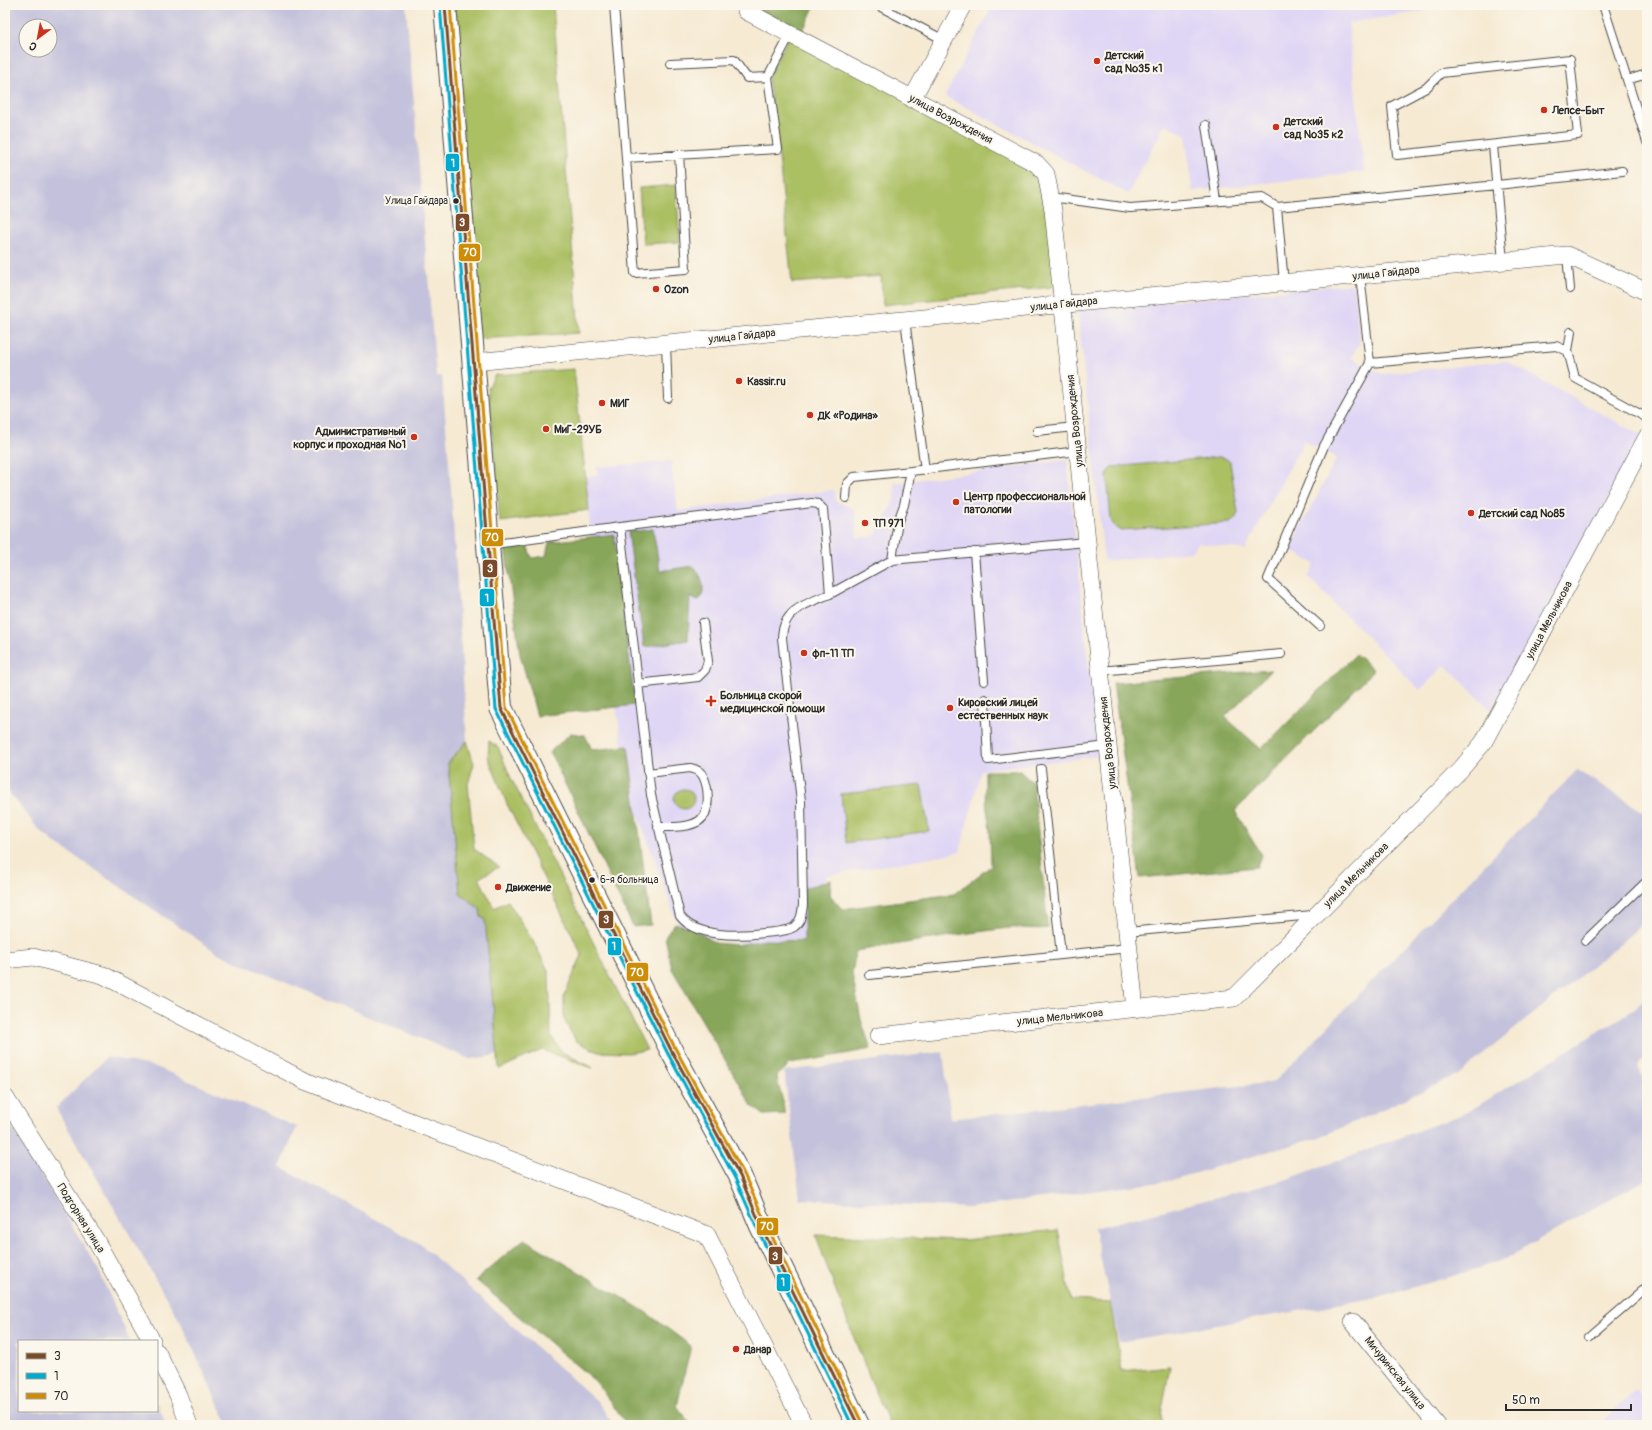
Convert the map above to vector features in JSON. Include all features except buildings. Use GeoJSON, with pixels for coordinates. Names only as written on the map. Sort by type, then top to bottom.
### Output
{"type":"FeatureCollection","features":[{"type":"Feature","properties":{"kind":"main road"},"geometry":{"type":"LineString","coordinates":[[445,5],[501,708],[671,1050],[740,1176],[762,1226],[858,1425]]}},
{"type":"Feature","properties":{"kind":"street"},"geometry":{"type":"LineString","coordinates":[[912,99],[963,5]]}},
{"type":"Feature","properties":{"kind":"street","name":"улица Возрождения"},"geometry":{"type":"LineString","coordinates":[[745,8],[790,34],[1037,164],[1046,174],[1051,197],[1135,1010]]}},
{"type":"Feature","properties":{"kind":"street","name":"улица Гайдара"},"geometry":{"type":"LineString","coordinates":[[474,362],[1567,255]]}},
{"type":"Feature","properties":{"kind":"street"},"geometry":{"type":"LineString","coordinates":[[1567,255],[1647,292]]}},
{"type":"Feature","properties":{"kind":"street","name":"улица Мельникова"},"geometry":{"type":"LineString","coordinates":[[878,1036],[1135,1010],[1234,998],[1461,769],[1483,743],[1647,437]]}},
{"type":"Feature","properties":{"kind":"street"},"geometry":{"type":"LineString","coordinates":[[5,960],[33,957],[103,975],[305,1081],[707,1235],[804,1425]]}},
{"type":"Feature","properties":{"kind":"street","name":"Подгорная улица"},"geometry":{"type":"LineString","coordinates":[[5,1097],[95,1239],[151,1340]]}},
{"type":"Feature","properties":{"kind":"street","name":"Мичуринская улица"},"geometry":{"type":"LineString","coordinates":[[1353,1322],[1437,1425]]}},
{"type":"Feature","properties":{"kind":"street"},"geometry":{"type":"LineString","coordinates":[[158,1354],[178,1395],[189,1425]]}},
{"type":"Feature","properties":{"kind":"lane"},"geometry":{"type":"LineString","coordinates":[[614,5],[635,273],[686,269],[679,154]]}},
{"type":"Feature","properties":{"kind":"lane"},"geometry":{"type":"LineString","coordinates":[[877,5],[944,40]]}},
{"type":"Feature","properties":{"kind":"lane"},"geometry":{"type":"LineString","coordinates":[[1603,5],[1647,142]]}},
{"type":"Feature","properties":{"kind":"lane"},"geometry":{"type":"LineString","coordinates":[[626,158],[778,149],[768,77],[790,34]]}},
{"type":"Feature","properties":{"kind":"lane"},"geometry":{"type":"LineString","coordinates":[[1570,59],[1578,135],[1493,145],[1397,155],[1392,106],[1426,88],[1441,73],[1570,59]]}},
{"type":"Feature","properties":{"kind":"lane"},"geometry":{"type":"LineString","coordinates":[[670,63],[734,60],[747,78],[768,77]]}},
{"type":"Feature","properties":{"kind":"lane"},"geometry":{"type":"LineString","coordinates":[[1627,80],[1647,74]]}},
{"type":"Feature","properties":{"kind":"lane"},"geometry":{"type":"LineString","coordinates":[[1206,125],[1218,201]]}},
{"type":"Feature","properties":{"kind":"lane"},"geometry":{"type":"LineString","coordinates":[[1493,145],[1503,262]]}},
{"type":"Feature","properties":{"kind":"lane"},"geometry":{"type":"LineString","coordinates":[[1051,197],[1130,208],[1262,198],[1277,207],[1622,171]]}},
{"type":"Feature","properties":{"kind":"lane"},"geometry":{"type":"LineString","coordinates":[[1277,207],[1284,283]]}},
{"type":"Feature","properties":{"kind":"lane"},"geometry":{"type":"LineString","coordinates":[[1567,255],[1570,288]]}},
{"type":"Feature","properties":{"kind":"lane"},"geometry":{"type":"LineString","coordinates":[[1320,626],[1268,580],[1324,446],[1370,363],[1360,275]]}},
{"type":"Feature","properties":{"kind":"lane"},"geometry":{"type":"LineString","coordinates":[[905,320],[925,470]]}},
{"type":"Feature","properties":{"kind":"lane"},"geometry":{"type":"LineString","coordinates":[[1571,332],[1568,352],[1575,378],[1647,418]]}},
{"type":"Feature","properties":{"kind":"lane"},"geometry":{"type":"LineString","coordinates":[[666,343],[668,398]]}},
{"type":"Feature","properties":{"kind":"lane"},"geometry":{"type":"LineString","coordinates":[[1370,363],[1556,346],[1568,352]]}},
{"type":"Feature","properties":{"kind":"lane"},"geometry":{"type":"LineString","coordinates":[[910,355],[919,353]]}},
{"type":"Feature","properties":{"kind":"lane"},"geometry":{"type":"LineString","coordinates":[[1037,431],[1075,427]]}},
{"type":"Feature","properties":{"kind":"lane"},"geometry":{"type":"LineString","coordinates":[[846,498],[847,484],[854,477],[925,470],[1078,451]]}},
{"type":"Feature","properties":{"kind":"lane"},"geometry":{"type":"LineString","coordinates":[[892,560],[898,521],[904,504],[911,471]]}},
{"type":"Feature","properties":{"kind":"lane"},"geometry":{"type":"LineString","coordinates":[[487,545],[812,503],[818,504],[823,509],[825,516],[830,594]]}},
{"type":"Feature","properties":{"kind":"lane"},"geometry":{"type":"LineString","coordinates":[[620,527],[651,795],[680,916],[689,924],[716,933],[742,936],[778,932],[793,928],[800,921],[804,905],[801,801],[782,638],[782,630],[785,621],[792,613],[892,560],[1086,542]]}},
{"type":"Feature","properties":{"kind":"lane"},"geometry":{"type":"LineString","coordinates":[[974,552],[984,681]]}},
{"type":"Feature","properties":{"kind":"lane"},"geometry":{"type":"LineString","coordinates":[[638,684],[698,676],[705,670],[708,661],[703,623]]}},
{"type":"Feature","properties":{"kind":"lane"},"geometry":{"type":"LineString","coordinates":[[1100,671],[1281,654]]}},
{"type":"Feature","properties":{"kind":"lane"},"geometry":{"type":"LineString","coordinates":[[985,699],[988,760],[1108,746]]}},
{"type":"Feature","properties":{"kind":"lane"},"geometry":{"type":"LineString","coordinates":[[648,773],[690,768],[696,770],[703,775],[708,796],[705,812],[700,820],[692,824],[658,827]]}},
{"type":"Feature","properties":{"kind":"lane"},"geometry":{"type":"LineString","coordinates":[[1041,769],[1061,955]]}},
{"type":"Feature","properties":{"kind":"lane"},"geometry":{"type":"LineString","coordinates":[[1585,941],[1647,881]]}},
{"type":"Feature","properties":{"kind":"lane"},"geometry":{"type":"LineString","coordinates":[[869,975],[1061,955],[1128,940],[1317,915]]}},
{"type":"Feature","properties":{"kind":"lane"},"geometry":{"type":"LineString","coordinates":[[1589,1337],[1647,1287]]}},
{"type":"Feature","properties":{"kind":"shaded area"},"geometry":{"type":"Polygon","coordinates":[[[5,5],[406,5],[436,376],[442,376],[451,489],[467,741],[448,763],[460,893],[480,909],[485,919],[498,1055],[470,1059],[239,963],[216,952],[54,842],[38,829],[5,787],[5,5]]]}},
{"type":"Feature","properties":{"kind":"shaded area"},"geometry":{"type":"Polygon","coordinates":[[[993,5],[1424,5],[1425,11],[1348,23],[1364,172],[1192,191],[1186,135],[1165,124],[1128,194],[945,96],[993,5]]]}},
{"type":"Feature","properties":{"kind":"shaded area"},"geometry":{"type":"Polygon","coordinates":[[[1351,284],[1354,289],[1360,342],[1351,358],[1383,374],[1506,361],[1642,436],[1491,710],[1445,665],[1420,690],[1308,577],[1315,564],[1289,549],[1337,458],[1304,441],[1245,550],[1198,543],[1191,552],[1104,561],[1079,310],[1351,284]]]}},
{"type":"Feature","properties":{"kind":"shaded area","name":"Больница скорой медицинской помощи"},"geometry":{"type":"Polygon","coordinates":[[[1067,460],[1098,756],[981,770],[960,852],[826,876],[824,947],[756,952],[745,943],[692,936],[676,920],[628,787],[591,536],[585,476],[597,475],[597,467],[671,461],[678,511],[834,490],[836,502],[855,509],[857,538],[875,536],[895,499],[894,483],[1067,460]]]}},
{"type":"Feature","properties":{"kind":"shaded area"},"geometry":{"type":"Polygon","coordinates":[[[1577,770],[1647,814],[1647,917],[1632,934],[1458,1075],[1323,1136],[1168,1181],[969,1208],[800,1199],[784,1071],[943,1052],[951,1119],[1274,1082],[1577,770]]]}},
{"type":"Feature","properties":{"kind":"shaded area"},"geometry":{"type":"Polygon","coordinates":[[[1647,996],[1647,1057],[1640,1062],[1637,1068],[1647,1082],[1647,1179],[1500,1262],[1384,1296],[1119,1342],[1094,1228],[1285,1180],[1466,1113],[1635,1009],[1647,996]]]}},
{"type":"Feature","properties":{"kind":"shaded area"},"geometry":{"type":"Polygon","coordinates":[[[107,1057],[156,1067],[297,1127],[280,1167],[419,1243],[597,1401],[614,1425],[228,1425],[181,1323],[56,1108],[107,1057]]]}},
{"type":"Feature","properties":{"kind":"shaded area"},"geometry":{"type":"Polygon","coordinates":[[[5,1116],[98,1269],[130,1340],[18,1340],[18,1412],[158,1412],[158,1405],[166,1425],[5,1425],[5,1116]]]}},
{"type":"Feature","properties":{"kind":"shaded area"},"geometry":{"type":"Polygon","coordinates":[[[1636,1390],[1647,1403],[1647,1425],[1598,1425],[1636,1390]]]}},
{"type":"Feature","properties":{"kind":"green space"},"geometry":{"type":"Polygon","coordinates":[[[454,5],[553,5],[579,333],[478,339],[454,5]]]}},
{"type":"Feature","properties":{"kind":"green space"},"geometry":{"type":"Polygon","coordinates":[[[762,5],[815,5],[799,39],[757,17],[762,5]]]}},
{"type":"Feature","properties":{"kind":"green space"},"geometry":{"type":"Polygon","coordinates":[[[790,35],[1037,164],[1061,286],[883,305],[881,276],[792,283],[778,149],[768,77],[790,35]]]}},
{"type":"Feature","properties":{"kind":"green space"},"geometry":{"type":"Polygon","coordinates":[[[676,185],[680,242],[643,244],[639,188],[676,185]]]}},
{"type":"Feature","properties":{"kind":"green space"},"geometry":{"type":"Polygon","coordinates":[[[574,369],[589,510],[500,522],[488,388],[495,375],[574,369]]]}},
{"type":"Feature","properties":{"kind":"green space"},"geometry":{"type":"Polygon","coordinates":[[[1219,457],[1225,458],[1230,462],[1238,513],[1235,519],[1230,523],[1120,530],[1114,526],[1111,520],[1107,476],[1108,471],[1113,467],[1219,457]]]}},
{"type":"Feature","properties":{"kind":"green space"},"geometry":{"type":"Polygon","coordinates":[[[653,529],[660,571],[693,566],[703,583],[703,592],[698,601],[690,597],[688,640],[644,647],[628,532],[653,529]]]}},
{"type":"Feature","properties":{"kind":"green space"},"geometry":{"type":"Polygon","coordinates":[[[614,534],[635,705],[537,716],[520,654],[505,548],[527,545],[532,558],[546,556],[549,542],[614,534]]]}},
{"type":"Feature","properties":{"kind":"green space"},"geometry":{"type":"Polygon","coordinates":[[[1356,654],[1374,670],[1235,811],[1261,855],[1257,867],[1140,878],[1113,683],[1271,670],[1225,717],[1261,749],[1356,654]]]}},
{"type":"Feature","properties":{"kind":"green space"},"geometry":{"type":"Polygon","coordinates":[[[571,733],[585,735],[592,750],[628,746],[651,925],[633,927],[550,752],[571,733]]]}},
{"type":"Feature","properties":{"kind":"green space"},"geometry":{"type":"Polygon","coordinates":[[[467,741],[474,764],[468,784],[474,849],[499,867],[479,878],[494,908],[508,901],[534,943],[549,972],[551,1036],[562,1052],[593,1068],[542,1050],[499,1069],[485,919],[481,917],[480,909],[460,893],[448,763],[467,741]]]}},
{"type":"Feature","properties":{"kind":"green space"},"geometry":{"type":"Polygon","coordinates":[[[489,741],[498,747],[510,776],[647,1050],[628,1053],[598,1052],[576,1041],[564,1020],[564,996],[582,955],[507,804],[488,757],[489,741]]]}},
{"type":"Feature","properties":{"kind":"green space"},"geometry":{"type":"Polygon","coordinates":[[[985,771],[1020,771],[1033,783],[1048,928],[1008,928],[856,951],[852,973],[861,1020],[871,1049],[790,1064],[777,1076],[784,1114],[764,1115],[752,1106],[672,969],[665,937],[675,923],[694,929],[715,943],[737,945],[764,940],[804,941],[804,888],[831,880],[830,895],[842,909],[954,894],[991,866],[990,831],[985,794],[985,771]]]}},
{"type":"Feature","properties":{"kind":"green space"},"geometry":{"type":"Polygon","coordinates":[[[921,785],[929,831],[846,843],[841,794],[921,785]]]}},
{"type":"Feature","properties":{"kind":"green space"},"geometry":{"type":"Polygon","coordinates":[[[684,789],[691,792],[694,799],[691,806],[684,809],[677,806],[674,799],[677,792],[684,789]]]}},
{"type":"Feature","properties":{"kind":"green space"},"geometry":{"type":"Polygon","coordinates":[[[1058,1230],[1071,1300],[1110,1302],[1122,1371],[1170,1366],[1161,1416],[1163,1425],[890,1425],[851,1331],[816,1235],[964,1240],[1058,1230]]]}},
{"type":"Feature","properties":{"kind":"green space"},"geometry":{"type":"Polygon","coordinates":[[[524,1239],[644,1311],[691,1346],[677,1406],[691,1425],[627,1425],[596,1382],[476,1280],[524,1239]]]}},
{"type":"Feature","properties":{"kind":"transit line","name":"1"},"geometry":{"type":"LineString","coordinates":[[440,5],[496,709],[667,1052],[735,1178],[757,1228],[852,1425]]}},
{"type":"Feature","properties":{"kind":"transit line","name":"3"},"geometry":{"type":"LineString","coordinates":[[445,5],[501,708],[671,1050],[740,1176],[761,1226],[858,1425]]}},
{"type":"Feature","properties":{"kind":"transit line","name":"70"},"geometry":{"type":"LineString","coordinates":[[450,5],[506,707],[675,1048],[744,1174],[766,1224],[862,1423]]}},
{"type":"Feature","properties":{"kind":"place","name":"Детский сад №35 к1"},"geometry":{"type":"Point","coordinates":[1097,61]}},
{"type":"Feature","properties":{"kind":"place","name":"Лепсе-Быт"},"geometry":{"type":"Point","coordinates":[1544,110]}},
{"type":"Feature","properties":{"kind":"place","name":"Детский сад №35 к2"},"geometry":{"type":"Point","coordinates":[1276,127]}},
{"type":"Feature","properties":{"kind":"place","name":"Улица Гайдара"},"geometry":{"type":"Point","coordinates":[456,201]}},
{"type":"Feature","properties":{"kind":"place","name":"Ozon"},"geometry":{"type":"Point","coordinates":[656,289]}},
{"type":"Feature","properties":{"kind":"place","name":"Kassir.ru"},"geometry":{"type":"Point","coordinates":[739,381]}},
{"type":"Feature","properties":{"kind":"place","name":"МИГ"},"geometry":{"type":"Point","coordinates":[602,403]}},
{"type":"Feature","properties":{"kind":"place","name":"ДК «Родина»"},"geometry":{"type":"Point","coordinates":[810,415]}},
{"type":"Feature","properties":{"kind":"place","name":"МиГ-29УБ"},"geometry":{"type":"Point","coordinates":[546,429]}},
{"type":"Feature","properties":{"kind":"place","name":"Административный корпус и проходная №1"},"geometry":{"type":"Point","coordinates":[414,437]}},
{"type":"Feature","properties":{"kind":"place","name":"Центр профессиональной патологии"},"geometry":{"type":"Point","coordinates":[956,502]}},
{"type":"Feature","properties":{"kind":"place","name":"Детский сад №85"},"geometry":{"type":"Point","coordinates":[1471,513]}},
{"type":"Feature","properties":{"kind":"place","name":"ТП 971"},"geometry":{"type":"Point","coordinates":[865,523]}},
{"type":"Feature","properties":{"kind":"place","name":"фп-11 ТП"},"geometry":{"type":"Point","coordinates":[804,653]}},
{"type":"Feature","properties":{"kind":"place","name":"Больница скорой медицинской помощи"},"geometry":{"type":"Point","coordinates":[711,701]}},
{"type":"Feature","properties":{"kind":"place","name":"Кировский лицей естественных наук"},"geometry":{"type":"Point","coordinates":[950,708]}},
{"type":"Feature","properties":{"kind":"place","name":"6-я больница"},"geometry":{"type":"Point","coordinates":[592,880]}},
{"type":"Feature","properties":{"kind":"place","name":"Движение"},"geometry":{"type":"Point","coordinates":[498,887]}},
{"type":"Feature","properties":{"kind":"place","name":"Данар"},"geometry":{"type":"Point","coordinates":[736,1349]}}]}
